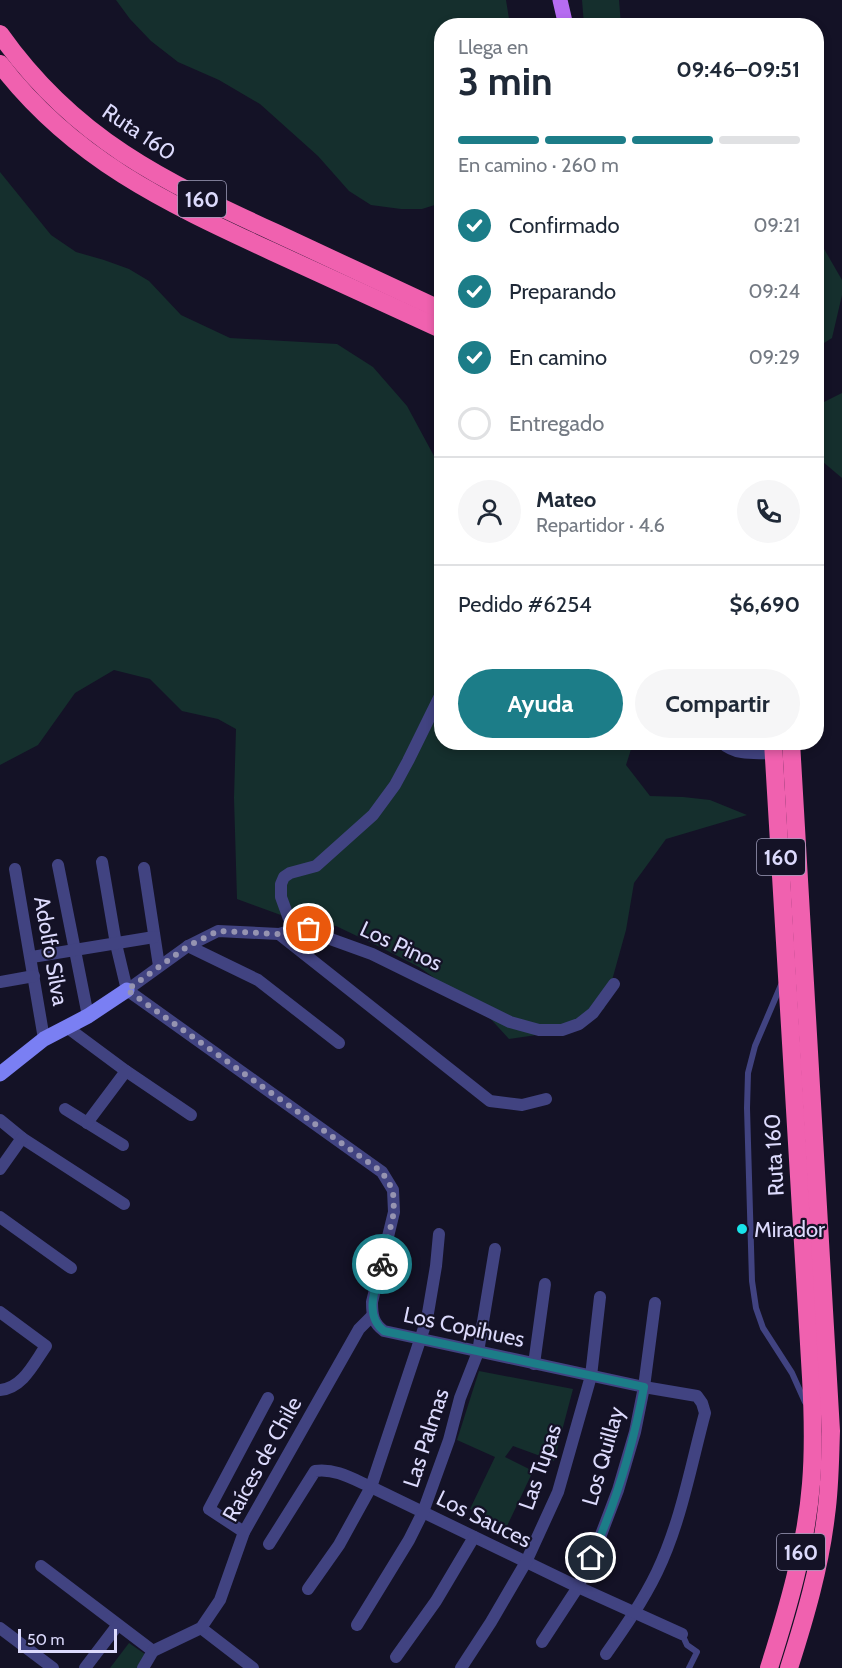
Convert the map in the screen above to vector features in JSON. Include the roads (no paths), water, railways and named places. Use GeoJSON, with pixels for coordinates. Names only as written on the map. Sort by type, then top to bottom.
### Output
{"type":"FeatureCollection","features":[{"type":"Feature","properties":{"kind":"highway","name":"Ruta 160"},"geometry":{"type":"LineString","coordinates":[[0,34],[31,73],[59,102],[105,142],[138,164],[208,201],[434,307]]}},
{"type":"Feature","properties":{"kind":"highway","name":"Ruta 160"},"geometry":{"type":"LineString","coordinates":[[0,64],[40,110],[73,140],[104,164],[143,189],[195,216],[434,326]]}},
{"type":"Feature","properties":{"kind":"highway","name":"Ruta 160"},"geometry":{"type":"LineString","coordinates":[[769,1668],[790,1604],[803,1544],[811,1485],[813,1431],[787,962],[772,750]]}},
{"type":"Feature","properties":{"kind":"highway","name":"Ruta 160"},"geometry":{"type":"LineString","coordinates":[[789,1668],[819,1562],[827,1512],[831,1431],[791,750]]}},
{"type":"Feature","properties":{"kind":"main road"},"geometry":{"type":"LineString","coordinates":[[560,0],[564,18]]}},
{"type":"Feature","properties":{"kind":"street"},"geometry":{"type":"LineString","coordinates":[[293,930],[281,897],[281,884],[284,878],[290,873],[316,866],[372,815],[395,785],[434,708]]}},
{"type":"Feature","properties":{"kind":"street"},"geometry":{"type":"LineString","coordinates":[[729,750],[738,752],[749,750]]}},
{"type":"Feature","properties":{"kind":"street"},"geometry":{"type":"LineString","coordinates":[[0,1074],[44,1039],[68,1028],[127,990],[116,944],[102,862]]}},
{"type":"Feature","properties":{"kind":"street"},"geometry":{"type":"LineString","coordinates":[[58,865],[88,1016]]}},
{"type":"Feature","properties":{"kind":"street"},"geometry":{"type":"LineString","coordinates":[[144,868],[159,966]]}},
{"type":"Feature","properties":{"kind":"street","name":"Adolfo Silva"},"geometry":{"type":"LineString","coordinates":[[15,869],[32,957],[44,1039]]}},
{"type":"Feature","properties":{"kind":"street","name":"Los Pinos"},"geometry":{"type":"LineString","coordinates":[[127,990],[188,946],[218,931],[279,934],[300,928],[309,929],[372,954],[510,1022],[539,1030],[562,1030],[579,1024],[592,1013],[614,984]]}},
{"type":"Feature","properties":{"kind":"street"},"geometry":{"type":"LineString","coordinates":[[279,934],[490,1101],[522,1105],[546,1099]]}},
{"type":"Feature","properties":{"kind":"street"},"geometry":{"type":"LineString","coordinates":[[32,957],[154,937]]}},
{"type":"Feature","properties":{"kind":"street"},"geometry":{"type":"LineString","coordinates":[[188,946],[258,980],[339,1042]]}},
{"type":"Feature","properties":{"kind":"street"},"geometry":{"type":"LineString","coordinates":[[0,982],[34,976]]}},
{"type":"Feature","properties":{"kind":"street","name":"Los Copihues"},"geometry":{"type":"LineString","coordinates":[[127,990],[382,1172],[393,1190],[394,1212],[372,1302],[372,1316],[377,1326],[384,1331],[591,1376],[697,1396],[705,1413],[675,1525],[658,1570],[635,1612],[606,1654]]}},
{"type":"Feature","properties":{"kind":"street"},"geometry":{"type":"LineString","coordinates":[[68,1028],[191,1115]]}},
{"type":"Feature","properties":{"kind":"street"},"geometry":{"type":"LineString","coordinates":[[87,1123],[126,1071]]}},
{"type":"Feature","properties":{"kind":"street"},"geometry":{"type":"LineString","coordinates":[[65,1109],[123,1145]]}},
{"type":"Feature","properties":{"kind":"street"},"geometry":{"type":"LineString","coordinates":[[0,1120],[22,1138],[124,1204]]}},
{"type":"Feature","properties":{"kind":"street"},"geometry":{"type":"LineString","coordinates":[[0,1169],[22,1138]]}},
{"type":"Feature","properties":{"kind":"street"},"geometry":{"type":"LineString","coordinates":[[0,1217],[70,1268]]}},
{"type":"Feature","properties":{"kind":"street"},"geometry":{"type":"LineString","coordinates":[[308,1589],[334,1553],[371,1487],[427,1319],[439,1234]]}},
{"type":"Feature","properties":{"kind":"street","name":"Las Palmas"},"geometry":{"type":"LineString","coordinates":[[357,1626],[409,1540],[423,1512],[449,1440],[460,1398],[478,1352],[495,1249]]}},
{"type":"Feature","properties":{"kind":"street"},"geometry":{"type":"LineString","coordinates":[[534,1364],[545,1284]]}},
{"type":"Feature","properties":{"kind":"street","name":"Las Tupas"},"geometry":{"type":"LineString","coordinates":[[460,1668],[491,1622],[526,1562],[558,1492],[591,1376],[594,1333],[600,1297]]}},
{"type":"Feature","properties":{"kind":"street","name":"Los Quillay"},"geometry":{"type":"LineString","coordinates":[[543,1642],[578,1587],[618,1490],[635,1432],[644,1387],[655,1303]]}},
{"type":"Feature","properties":{"kind":"street"},"geometry":{"type":"LineString","coordinates":[[0,1312],[46,1346],[22,1380],[4,1390],[0,1389]]}},
{"type":"Feature","properties":{"kind":"street","name":"Raíces de Chile"},"geometry":{"type":"LineString","coordinates":[[201,1628],[220,1600],[244,1532],[359,1329],[372,1316]]}},
{"type":"Feature","properties":{"kind":"street"},"geometry":{"type":"LineString","coordinates":[[244,1532],[209,1509],[268,1398]]}},
{"type":"Feature","properties":{"kind":"street","name":"Los Sauces"},"geometry":{"type":"LineString","coordinates":[[269,1544],[315,1471],[339,1473],[682,1634]]}},
{"type":"Feature","properties":{"kind":"street"},"geometry":{"type":"LineString","coordinates":[[396,1657],[436,1601],[474,1537]]}},
{"type":"Feature","properties":{"kind":"street"},"geometry":{"type":"LineString","coordinates":[[41,1566],[117,1626],[153,1651]]}},
{"type":"Feature","properties":{"kind":"street"},"geometry":{"type":"LineString","coordinates":[[85,1668],[117,1626]]}},
{"type":"Feature","properties":{"kind":"street"},"geometry":{"type":"LineString","coordinates":[[0,1628],[53,1668]]}},
{"type":"Feature","properties":{"kind":"street"},"geometry":{"type":"LineString","coordinates":[[142,1668],[153,1651],[201,1628],[253,1668]]}},
{"type":"Feature","properties":{"kind":"lane"},"geometry":{"type":"LineString","coordinates":[[787,962],[777,998],[755,1046],[748,1073],[752,1281],[756,1308],[763,1328],[798,1383],[813,1431]]}},
{"type":"Feature","properties":{"kind":"lane","name":"Los Sauces"},"geometry":{"type":"LineString","coordinates":[[682,1634],[687,1645],[697,1652],[689,1668]]}},
{"type":"Feature","properties":{"kind":"place","name":"Mirador"},"geometry":{"type":"Point","coordinates":[742,1229]}}]}
